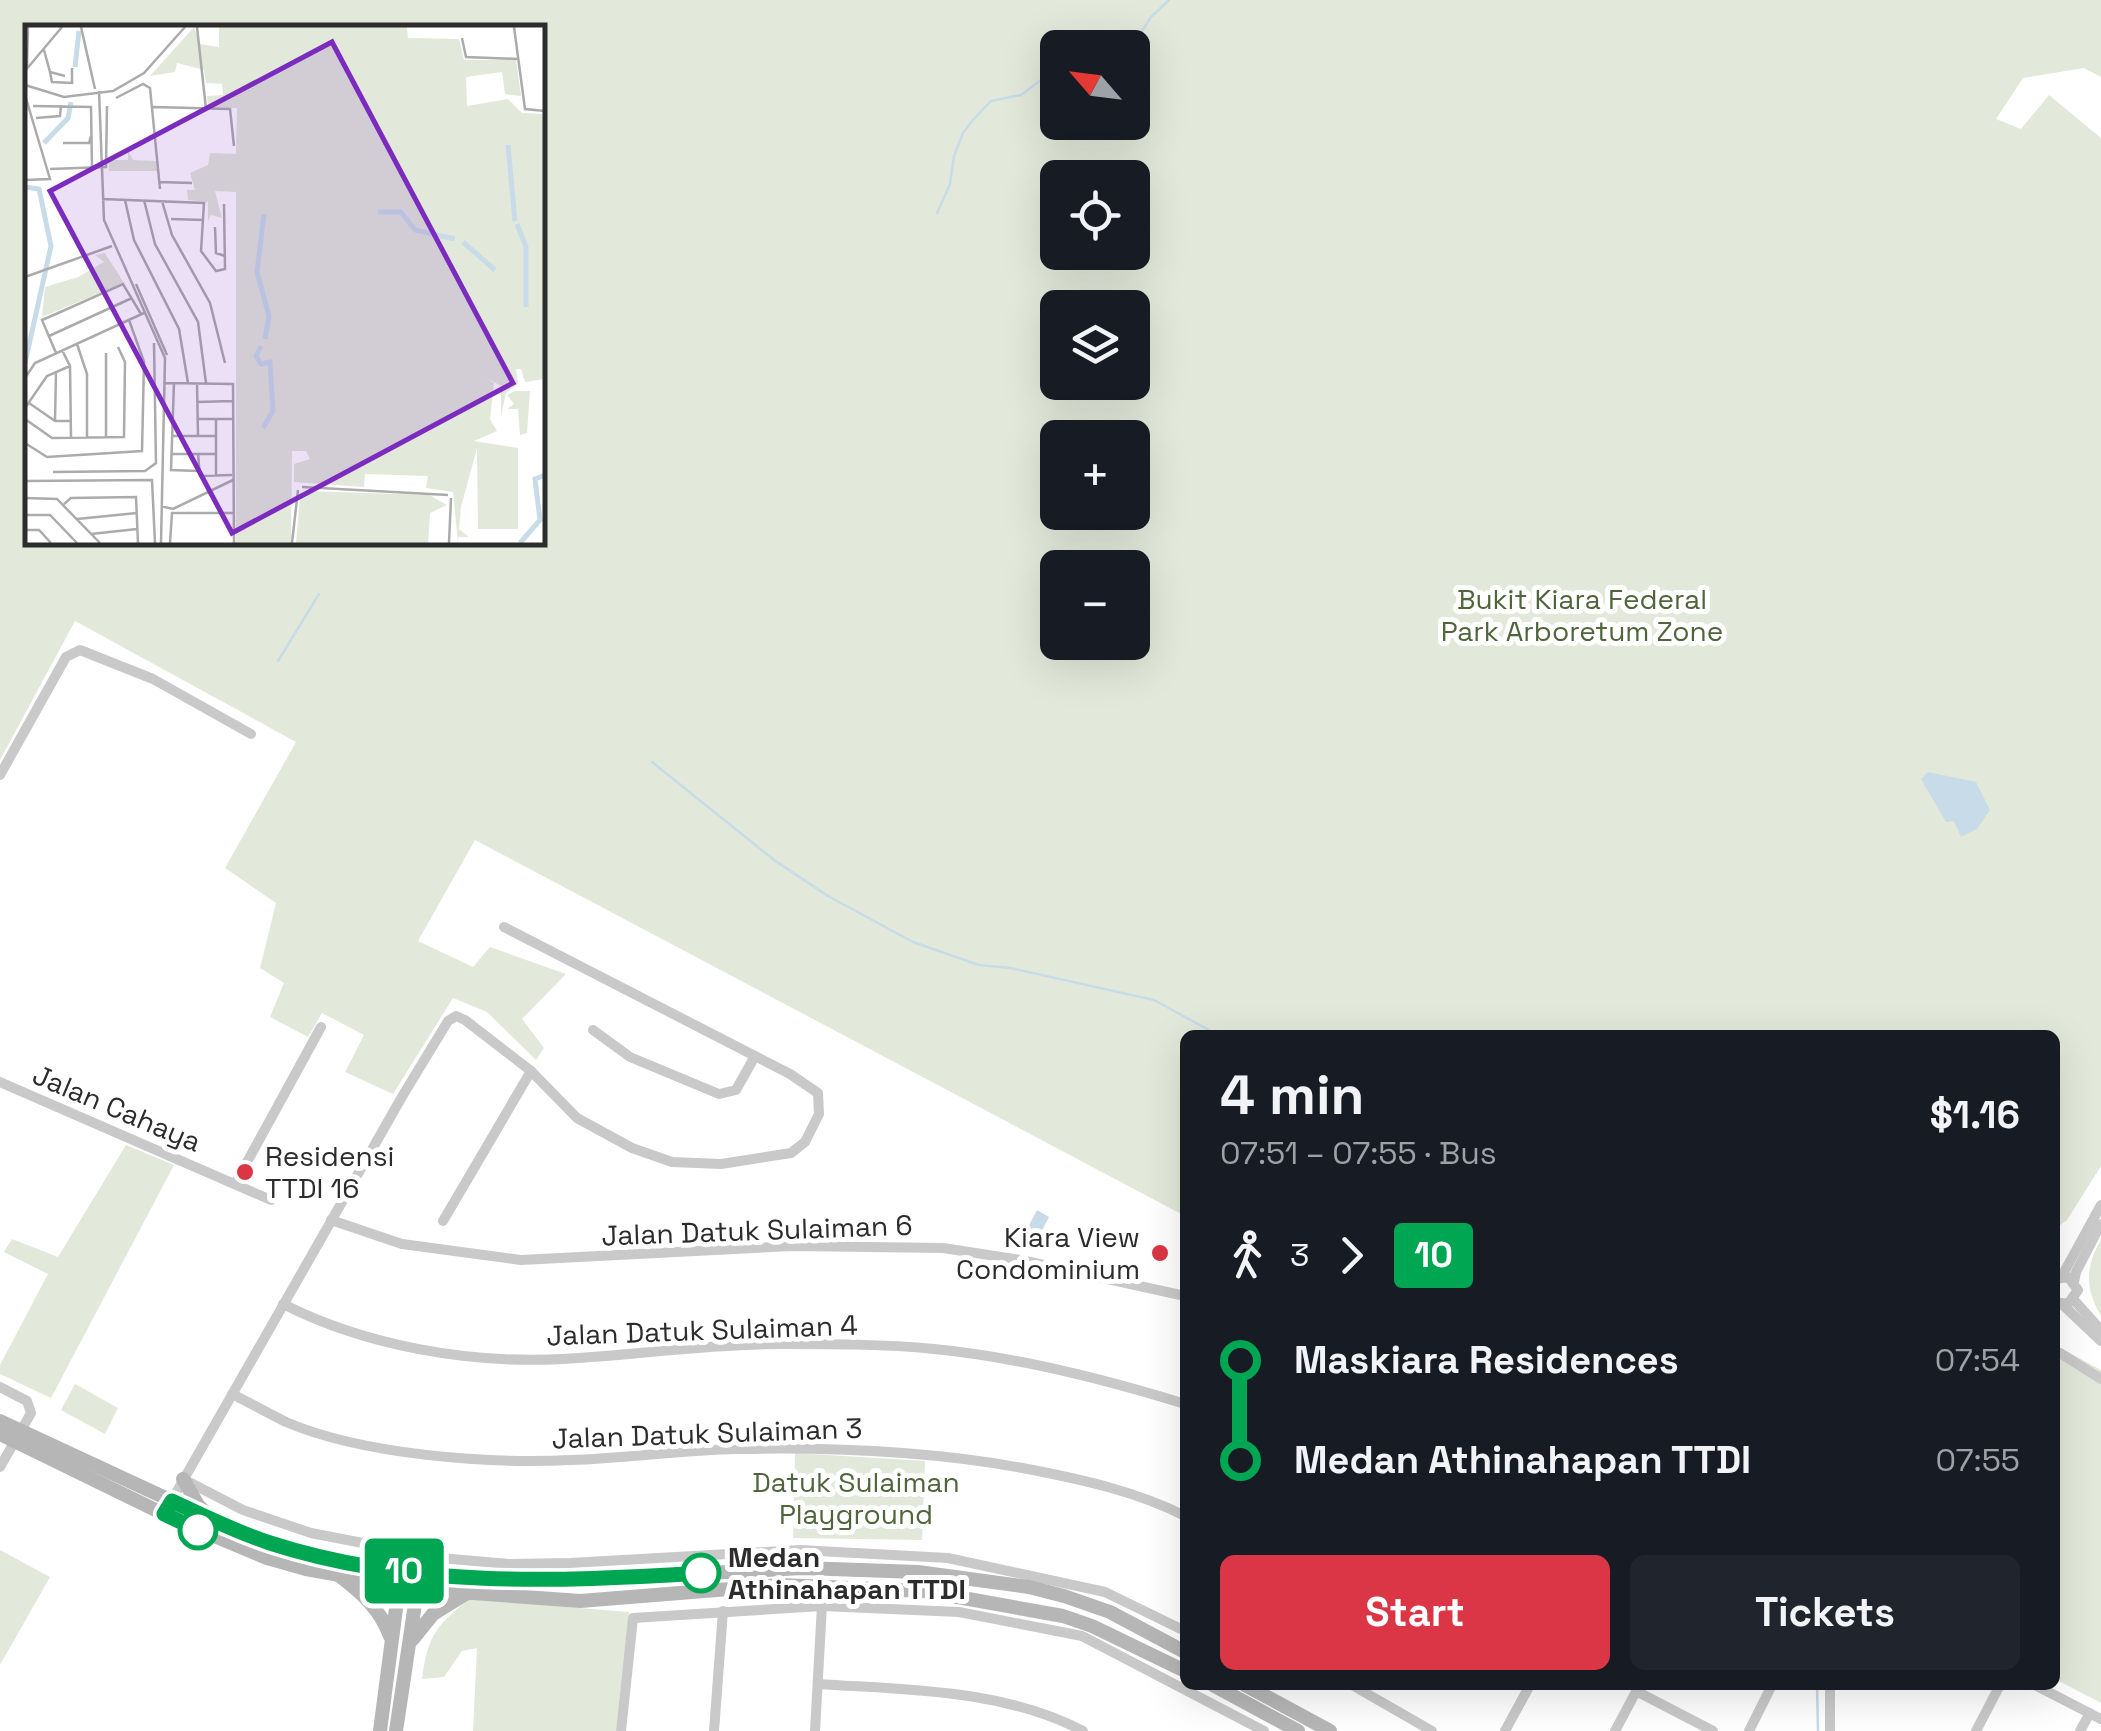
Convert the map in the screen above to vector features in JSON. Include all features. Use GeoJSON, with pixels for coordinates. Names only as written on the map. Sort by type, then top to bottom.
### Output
{"type":"FeatureCollection","features":[{"type":"Feature","properties":{"kind":"main road"},"geometry":{"type":"LineString","coordinates":[[0,1421],[32,1444]]}},
{"type":"Feature","properties":{"kind":"main road"},"geometry":{"type":"LineString","coordinates":[[0,1434],[32,1444],[168,1508],[236,1548],[339,1575],[400,1578]]}},
{"type":"Feature","properties":{"kind":"main road"},"geometry":{"type":"LineString","coordinates":[[184,1479],[198,1505],[212,1520]]}},
{"type":"Feature","properties":{"kind":"main road"},"geometry":{"type":"LineString","coordinates":[[168,1508],[273,1544],[468,1593],[580,1602],[780,1585],[924,1591],[1092,1626],[1180,1668]]}},
{"type":"Feature","properties":{"kind":"main road"},"geometry":{"type":"LineString","coordinates":[[419,1581],[560,1581],[802,1568],[918,1572],[1029,1587],[1092,1604],[1180,1649]]}},
{"type":"Feature","properties":{"kind":"main road"},"geometry":{"type":"LineString","coordinates":[[339,1575],[372,1604],[384,1620],[392,1642]]}},
{"type":"Feature","properties":{"kind":"main road"},"geometry":{"type":"LineString","coordinates":[[380,1731],[400,1578]]}},
{"type":"Feature","properties":{"kind":"main road"},"geometry":{"type":"LineString","coordinates":[[981,1580],[1019,1594],[1020,1598],[1008,1606]]}},
{"type":"Feature","properties":{"kind":"main road"},"geometry":{"type":"LineString","coordinates":[[396,1731],[419,1581]]}},
{"type":"Feature","properties":{"kind":"main road"},"geometry":{"type":"LineString","coordinates":[[560,1581],[563,1596],[580,1602]]}},
{"type":"Feature","properties":{"kind":"main road"},"geometry":{"type":"LineString","coordinates":[[409,1644],[433,1614],[468,1593]]}},
{"type":"Feature","properties":{"kind":"main road"},"geometry":{"type":"LineString","coordinates":[[1223,1690],[1298,1731]]}},
{"type":"Feature","properties":{"kind":"main road"},"geometry":{"type":"LineString","coordinates":[[1255,1690],[1330,1731]]}},
{"type":"Feature","properties":{"kind":"street"},"geometry":{"type":"LineString","coordinates":[[0,773],[66,657],[80,650],[153,679],[252,734]]}},
{"type":"Feature","properties":{"kind":"street"},"geometry":{"type":"LineString","coordinates":[[168,1508],[403,1095],[448,1021],[456,1016],[530,1071],[577,1118],[632,1148],[672,1162],[721,1164],[791,1152],[805,1142],[818,1114],[818,1093],[755,1056],[504,927]]}},
{"type":"Feature","properties":{"kind":"street"},"geometry":{"type":"LineString","coordinates":[[235,1184],[322,1026]]}},
{"type":"Feature","properties":{"kind":"street"},"geometry":{"type":"LineString","coordinates":[[593,1030],[630,1057],[719,1094],[736,1090],[755,1056]]}},
{"type":"Feature","properties":{"kind":"street"},"geometry":{"type":"LineString","coordinates":[[443,1221],[530,1071]]}},
{"type":"Feature","properties":{"kind":"street","name":"Jalan Cahaya"},"geometry":{"type":"LineString","coordinates":[[0,1082],[271,1200]]}},
{"type":"Feature","properties":{"kind":"street"},"geometry":{"type":"LineString","coordinates":[[2060,1275],[2101,1206]]}},
{"type":"Feature","properties":{"kind":"street","name":"Jalan Datuk Sulaiman 6"},"geometry":{"type":"LineString","coordinates":[[331,1220],[402,1244],[521,1260],[792,1246],[942,1248],[1021,1260],[1180,1295]]}},
{"type":"Feature","properties":{"kind":"street"},"geometry":{"type":"LineString","coordinates":[[2064,1302],[2078,1290],[2074,1282],[2076,1272],[2101,1224]]}},
{"type":"Feature","properties":{"kind":"street"},"geometry":{"type":"LineString","coordinates":[[2060,1278],[2074,1282]]}},
{"type":"Feature","properties":{"kind":"street"},"geometry":{"type":"LineString","coordinates":[[2064,1302],[2101,1330]]}},
{"type":"Feature","properties":{"kind":"street"},"geometry":{"type":"LineString","coordinates":[[2064,1302],[2101,1341]]}},
{"type":"Feature","properties":{"kind":"street","name":"Jalan Datuk Sulaiman 4"},"geometry":{"type":"LineString","coordinates":[[283,1304],[327,1326],[363,1337],[471,1356],[562,1359],[776,1344],[933,1348],[1004,1358],[1180,1403]]}},
{"type":"Feature","properties":{"kind":"street"},"geometry":{"type":"LineString","coordinates":[[2060,1353],[2101,1379]]}},
{"type":"Feature","properties":{"kind":"street"},"geometry":{"type":"LineString","coordinates":[[0,1387],[27,1401],[31,1413],[0,1466]]}},
{"type":"Feature","properties":{"kind":"street","name":"Jalan Datuk Sulaiman 3"},"geometry":{"type":"LineString","coordinates":[[232,1394],[288,1422],[330,1436],[448,1456],[567,1461],[734,1449],[858,1448],[988,1461],[1042,1472],[1129,1493],[1180,1514]]}},
{"type":"Feature","properties":{"kind":"street"},"geometry":{"type":"LineString","coordinates":[[184,1479],[242,1510],[311,1533],[440,1558],[509,1564],[570,1563],[800,1550],[948,1558],[1104,1592],[1180,1629]]}},
{"type":"Feature","properties":{"kind":"street"},"geometry":{"type":"LineString","coordinates":[[779,1608],[783,1596],[780,1585]]}},
{"type":"Feature","properties":{"kind":"street"},"geometry":{"type":"LineString","coordinates":[[816,1731],[822,1587]]}},
{"type":"Feature","properties":{"kind":"street"},"geometry":{"type":"LineString","coordinates":[[622,1731],[633,1618],[822,1606],[959,1612],[1082,1636],[1180,1687]]}},
{"type":"Feature","properties":{"kind":"street"},"geometry":{"type":"LineString","coordinates":[[714,1731],[723,1611]]}},
{"type":"Feature","properties":{"kind":"street"},"geometry":{"type":"LineString","coordinates":[[819,1684],[954,1693],[1056,1716],[1083,1731]]}},
{"type":"Feature","properties":{"kind":"street"},"geometry":{"type":"LineString","coordinates":[[1185,1690],[1264,1731]]}},
{"type":"Feature","properties":{"kind":"street"},"geometry":{"type":"LineString","coordinates":[[1361,1690],[1432,1731]]}},
{"type":"Feature","properties":{"kind":"street"},"geometry":{"type":"LineString","coordinates":[[1505,1731],[1527,1690]]}},
{"type":"Feature","properties":{"kind":"street"},"geometry":{"type":"LineString","coordinates":[[1615,1731],[1637,1690]]}},
{"type":"Feature","properties":{"kind":"street"},"geometry":{"type":"LineString","coordinates":[[1642,1690],[1714,1731]]}},
{"type":"Feature","properties":{"kind":"street"},"geometry":{"type":"LineString","coordinates":[[1748,1731],[1769,1690]]}},
{"type":"Feature","properties":{"kind":"street"},"geometry":{"type":"LineString","coordinates":[[1830,1690],[1830,1731]]}},
{"type":"Feature","properties":{"kind":"street"},"geometry":{"type":"LineString","coordinates":[[1976,1731],[1997,1690]]}},
{"type":"Feature","properties":{"kind":"street"},"geometry":{"type":"LineString","coordinates":[[2045,1690],[2095,1716],[2080,1731]]}},
{"type":"Feature","properties":{"kind":"green space","name":"Bukit Kiara Federal Park Arboretum Zone"},"geometry":{"type":"Polygon","coordinates":[[[0,0],[2101,0],[2101,77],[2084,68],[2023,78],[1996,119],[2021,129],[2049,95],[2101,138],[2101,1166],[2060,1225],[2060,1030],[1180,1030],[1180,1213],[475,840],[418,941],[473,967],[490,947],[566,974],[522,1019],[544,1048],[536,1060],[487,1012],[453,998],[393,1094],[345,1072],[364,1035],[322,1013],[308,1037],[270,1017],[284,983],[260,968],[276,903],[225,868],[296,742],[75,621],[0,760],[0,0]]]}},
{"type":"Feature","properties":{"kind":"green space"},"geometry":{"type":"Polygon","coordinates":[[[126,1145],[174,1165],[51,1398],[0,1374],[0,1365],[48,1274],[4,1252],[12,1239],[58,1257],[126,1145]]]}},
{"type":"Feature","properties":{"kind":"green space"},"geometry":{"type":"Polygon","coordinates":[[[2101,1240],[2101,1316],[2089,1278],[2101,1240]]]}},
{"type":"Feature","properties":{"kind":"green space"},"geometry":{"type":"Polygon","coordinates":[[[2060,1348],[2101,1370],[2101,1703],[2060,1682],[2060,1348]]]}},
{"type":"Feature","properties":{"kind":"green space"},"geometry":{"type":"Polygon","coordinates":[[[75,1384],[118,1408],[105,1434],[61,1410],[75,1384]]]}},
{"type":"Feature","properties":{"kind":"green space","name":"Datuk Sulaiman Playground"},"geometry":{"type":"Polygon","coordinates":[[[795,1453],[925,1461],[922,1540],[793,1538],[795,1453]]]}},
{"type":"Feature","properties":{"kind":"green space"},"geometry":{"type":"Polygon","coordinates":[[[0,1550],[50,1577],[0,1665],[0,1550]]]}},
{"type":"Feature","properties":{"kind":"green space"},"geometry":{"type":"Polygon","coordinates":[[[469,1599],[629,1612],[616,1731],[473,1731],[477,1648],[462,1651],[444,1677],[422,1679],[435,1633],[469,1599]]]}},
{"type":"Feature","properties":{"kind":"water"},"geometry":{"type":"Polygon","coordinates":[[[1928,772],[1976,782],[1990,810],[1977,829],[1961,837],[1954,821],[1946,822],[1921,779],[1928,772]]]}},
{"type":"Feature","properties":{"kind":"water"},"geometry":{"type":"Polygon","coordinates":[[[1037,1210],[1049,1217],[1036,1242],[1026,1231],[1037,1210]]]}},
{"type":"Feature","properties":{"kind":"waterway"},"geometry":{"type":"LineString","coordinates":[[1143,30],[1169,0]]}},
{"type":"Feature","properties":{"kind":"waterway"},"geometry":{"type":"LineString","coordinates":[[937,213],[950,184],[954,156],[972,121],[991,101],[1021,95],[1040,81]]}},
{"type":"Feature","properties":{"kind":"waterway"},"geometry":{"type":"LineString","coordinates":[[278,661],[319,594]]}},
{"type":"Feature","properties":{"kind":"waterway"},"geometry":{"type":"LineString","coordinates":[[652,762],[774,860],[828,896],[913,942],[979,965],[1010,968],[1154,1000],[1209,1030]]}},
{"type":"Feature","properties":{"kind":"waterway"},"geometry":{"type":"LineString","coordinates":[[1817,1690],[1818,1731]]}},
{"type":"Feature","properties":{"kind":"bus line","name":"10"},"geometry":{"type":"LineString","coordinates":[[198,1530],[164,1514],[172,1501],[273,1544],[401,1571],[560,1581],[701,1573]]}},
{"type":"Feature","properties":{"kind":"place","name":"Residensi TTDI 16"},"geometry":{"type":"Point","coordinates":[245,1172]}},
{"type":"Feature","properties":{"kind":"place","name":"Kiara View Condominium"},"geometry":{"type":"Point","coordinates":[1160,1253]}},
{"type":"Feature","properties":{"kind":"place","name":"Medan Athinahapan TTDI"},"geometry":{"type":"Point","coordinates":[701,1573]}}]}
